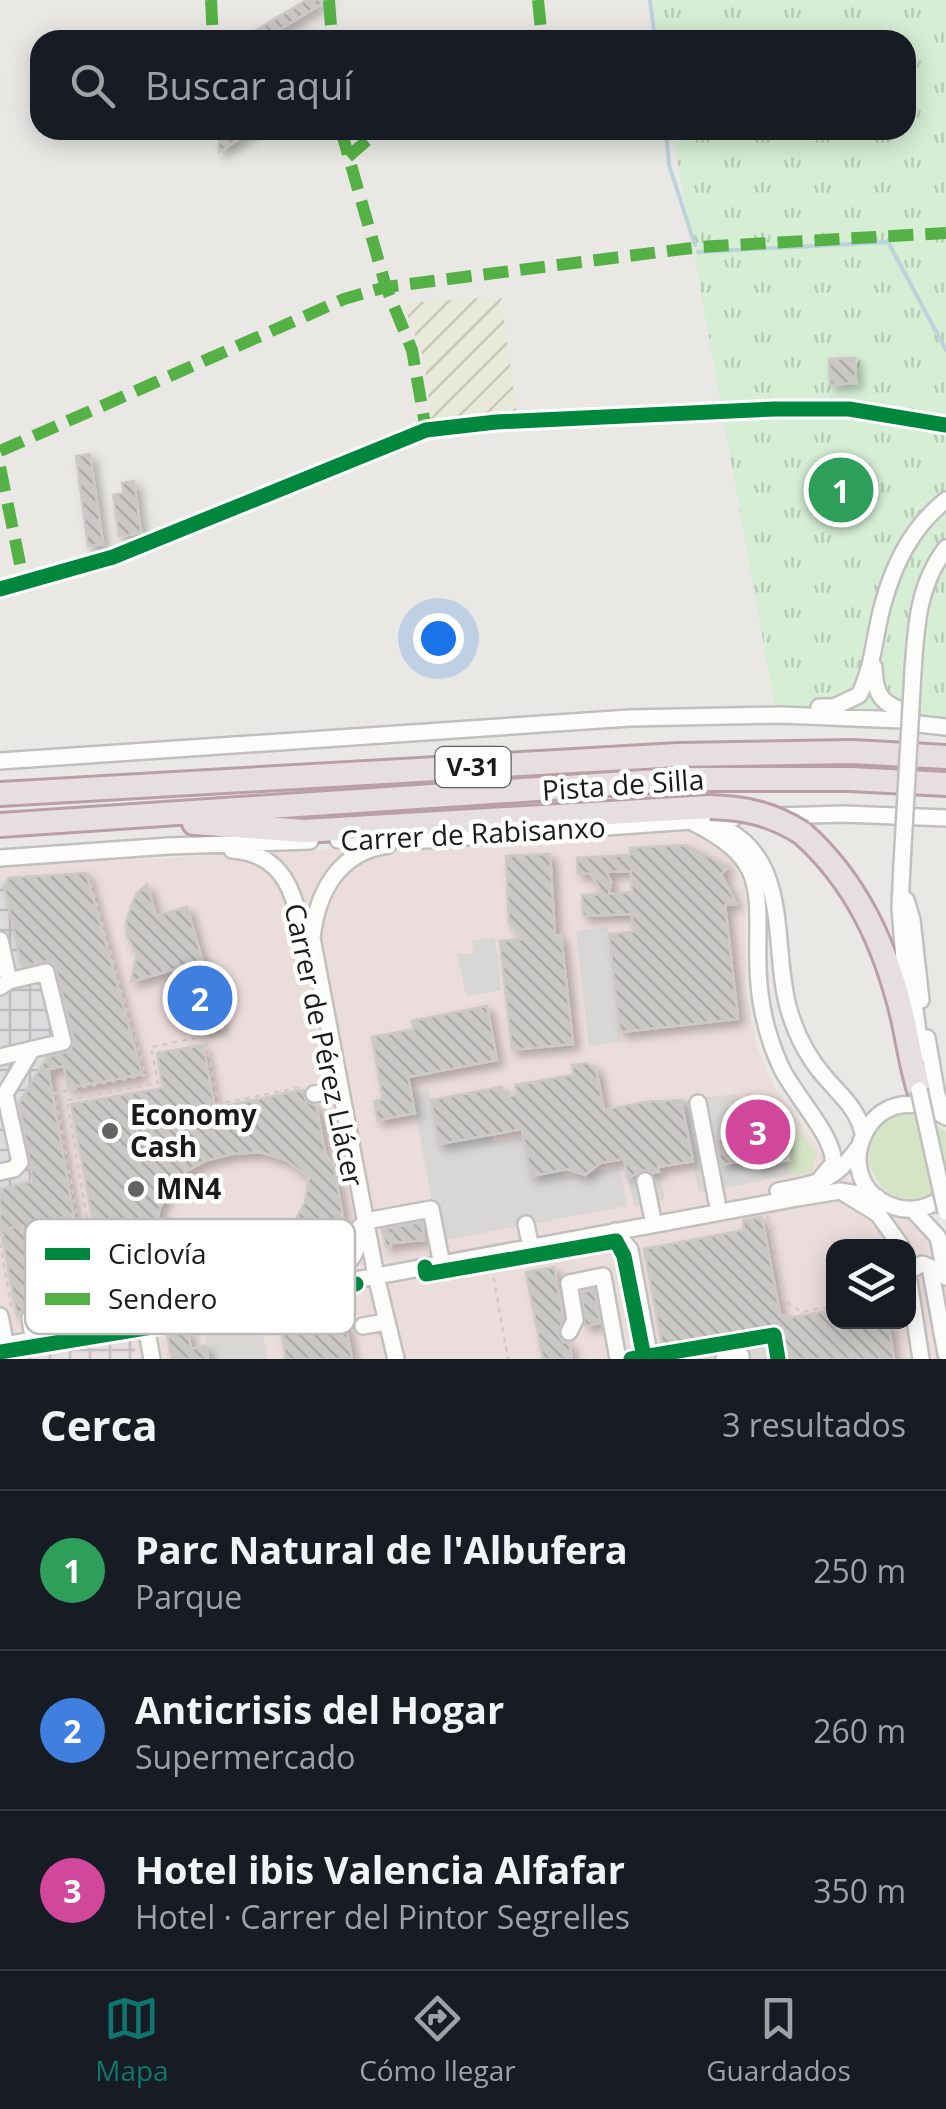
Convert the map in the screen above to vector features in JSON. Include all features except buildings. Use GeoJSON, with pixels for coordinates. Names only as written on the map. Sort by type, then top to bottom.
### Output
{"type":"FeatureCollection","features":[{"type":"Feature","properties":{"kind":"highway","name":"Pista de Silla"},"geometry":{"type":"LineString","coordinates":[[0,794],[678,755],[852,752],[946,758]]}},
{"type":"Feature","properties":{"kind":"highway","name":"Pista de Silla"},"geometry":{"type":"LineString","coordinates":[[0,824],[686,779],[850,779],[946,784]]}},
{"type":"Feature","properties":{"kind":"highway"},"geometry":{"type":"LineString","coordinates":[[72,821],[111,828],[194,823],[304,831],[701,815],[746,808],[782,820],[802,832],[843,878],[878,937],[924,1089]]}},
{"type":"Feature","properties":{"kind":"street"},"geometry":{"type":"LineString","coordinates":[[782,715],[808,706],[834,707],[859,695],[874,653],[882,605],[908,540],[926,516],[946,500]]}},
{"type":"Feature","properties":{"kind":"street"},"geometry":{"type":"LineString","coordinates":[[946,548],[926,581],[920,602],[902,864],[903,959],[946,1212]]}},
{"type":"Feature","properties":{"kind":"street"},"geometry":{"type":"LineString","coordinates":[[0,761],[630,718],[901,715],[886,705],[875,688],[874,653]]}},
{"type":"Feature","properties":{"kind":"street"},"geometry":{"type":"LineString","coordinates":[[701,815],[729,831],[762,864],[773,894],[782,977],[794,1024],[810,1058],[856,1112],[861,1175],[876,1197]]}},
{"type":"Feature","properties":{"kind":"street"},"geometry":{"type":"LineString","coordinates":[[701,815],[738,851],[755,884],[759,912],[758,980],[766,1030],[788,1084],[832,1144],[833,1164],[814,1183]]}},
{"type":"Feature","properties":{"kind":"street","name":"Carrer de Rabisanxo"},"geometry":{"type":"LineString","coordinates":[[0,858],[240,842],[411,840],[701,815],[946,818]]}},
{"type":"Feature","properties":{"kind":"street","name":"Carrer de Pérez Llácer"},"geometry":{"type":"LineString","coordinates":[[396,1359],[375,1272],[314,960],[314,926],[320,896],[347,862],[376,847],[411,840]]}},
{"type":"Feature","properties":{"kind":"street","name":"Carrer de Pérez Llácer"},"geometry":{"type":"LineString","coordinates":[[158,849],[237,850],[254,854],[281,873],[296,899],[360,1230],[360,1246],[355,1254]]}},
{"type":"Feature","properties":{"kind":"street"},"geometry":{"type":"LineString","coordinates":[[902,864],[924,1089],[946,1170]]}},
{"type":"Feature","properties":{"kind":"street"},"geometry":{"type":"LineString","coordinates":[[906,900],[912,920],[922,1011],[946,1117]]}},
{"type":"Feature","properties":{"kind":"street"},"geometry":{"type":"LineString","coordinates":[[0,943],[5,984],[46,972],[60,1014],[62,1042],[0,1056]]}},
{"type":"Feature","properties":{"kind":"street"},"geometry":{"type":"LineString","coordinates":[[0,1172],[14,1169],[20,1162],[2,1094],[32,1049]]}},
{"type":"Feature","properties":{"kind":"street"},"geometry":{"type":"LineString","coordinates":[[308,1091],[332,1091]]}},
{"type":"Feature","properties":{"kind":"street"},"geometry":{"type":"LineString","coordinates":[[698,1103],[717,1202]]}},
{"type":"Feature","properties":{"kind":"street"},"geometry":{"type":"LineString","coordinates":[[375,1272],[528,1231],[652,1215],[824,1182],[843,1169],[872,1120],[900,1104],[932,1108],[946,1117]]}},
{"type":"Feature","properties":{"kind":"street"},"geometry":{"type":"LineString","coordinates":[[645,1181],[652,1215]]}},
{"type":"Feature","properties":{"kind":"street"},"geometry":{"type":"LineString","coordinates":[[355,1276],[840,1190],[913,1210],[946,1196]]}},
{"type":"Feature","properties":{"kind":"street"},"geometry":{"type":"LineString","coordinates":[[840,1190],[878,1214],[896,1239]]}},
{"type":"Feature","properties":{"kind":"street"},"geometry":{"type":"LineString","coordinates":[[366,1221],[431,1209],[440,1255]]}},
{"type":"Feature","properties":{"kind":"street"},"geometry":{"type":"LineString","coordinates":[[913,1210],[938,1237],[946,1277]]}},
{"type":"Feature","properties":{"kind":"street"},"geometry":{"type":"LineString","coordinates":[[630,1250],[638,1227]]}},
{"type":"Feature","properties":{"kind":"street"},"geometry":{"type":"LineString","coordinates":[[615,1231],[630,1250],[650,1359]]}},
{"type":"Feature","properties":{"kind":"street"},"geometry":{"type":"LineString","coordinates":[[916,1268],[922,1264],[930,1267],[946,1354]]}},
{"type":"Feature","properties":{"kind":"street"},"geometry":{"type":"LineString","coordinates":[[569,1332],[575,1320],[569,1283],[603,1276],[618,1359]]}},
{"type":"Feature","properties":{"kind":"street"},"geometry":{"type":"LineString","coordinates":[[355,1285],[372,1296],[372,1325],[386,1359]]}},
{"type":"Feature","properties":{"kind":"street"},"geometry":{"type":"LineString","coordinates":[[916,1326],[921,1359]]}},
{"type":"Feature","properties":{"kind":"street"},"geometry":{"type":"LineString","coordinates":[[148,1334],[152,1359]]}},
{"type":"Feature","properties":{"kind":"street"},"geometry":{"type":"LineString","coordinates":[[724,1359],[742,1359]]}},
{"type":"Feature","properties":{"kind":"path"},"geometry":{"type":"LineString","coordinates":[[63,1219],[77,1216],[55,1093],[146,1076],[87,869]]}},
{"type":"Feature","properties":{"kind":"path"},"geometry":{"type":"LineString","coordinates":[[88,1219],[67,1100],[158,1082],[150,1046],[205,1036],[218,1104],[308,1091]]}},
{"type":"Feature","properties":{"kind":"path"},"geometry":{"type":"LineString","coordinates":[[767,1213],[784,1300],[801,1312],[826,1307]]}},
{"type":"Feature","properties":{"kind":"path"},"geometry":{"type":"LineString","coordinates":[[0,1232],[25,1227]]}},
{"type":"Feature","properties":{"kind":"path"},"geometry":{"type":"LineString","coordinates":[[0,1232],[25,1228]]}},
{"type":"Feature","properties":{"kind":"path"},"geometry":{"type":"LineString","coordinates":[[0,1243],[10,1334]]}},
{"type":"Feature","properties":{"kind":"path"},"geometry":{"type":"LineString","coordinates":[[508,1359],[483,1264],[509,1259]]}},
{"type":"Feature","properties":{"kind":"shaded area"},"geometry":{"type":"Polygon","coordinates":[[[702,831],[724,847],[745,886],[746,990],[756,1046],[777,1092],[820,1150],[856,1186],[943,1232],[946,1251],[946,1359],[137,1359],[132,1334],[355,1334],[355,1219],[25,1219],[25,1334],[126,1334],[0,1357],[0,866],[702,831]]]}},
{"type":"Feature","properties":{"kind":"shaded area"},"geometry":{"type":"Polygon","coordinates":[[[6,880],[21,962],[30,968],[52,963],[72,1048],[49,1054],[16,1107],[30,1181],[0,1189],[0,881],[6,880]]]}},
{"type":"Feature","properties":{"kind":"shaded area"},"geometry":{"type":"Polygon","coordinates":[[[608,927],[621,1042],[589,1046],[576,931],[608,927]]]}},
{"type":"Feature","properties":{"kind":"shaded area"},"geometry":{"type":"Polygon","coordinates":[[[495,938],[501,990],[466,996],[457,954],[473,954],[472,940],[495,938]]]}},
{"type":"Feature","properties":{"kind":"shaded area"},"geometry":{"type":"Polygon","coordinates":[[[429,1089],[439,1143],[491,1134],[493,1142],[524,1136],[562,1170],[564,1177],[620,1167],[627,1206],[439,1241],[412,1093],[429,1089]]]}},
{"type":"Feature","properties":{"kind":"shaded area"},"geometry":{"type":"Polygon","coordinates":[[[738,1094],[746,1135],[711,1142],[716,1166],[756,1159],[758,1166],[787,1161],[790,1175],[699,1193],[681,1100],[738,1094]]]}},
{"type":"Feature","properties":{"kind":"shaded area"},"geometry":{"type":"Polygon","coordinates":[[[659,1172],[665,1200],[634,1206],[628,1178],[659,1172]]]}},
{"type":"Feature","properties":{"kind":"shaded area"},"geometry":{"type":"Polygon","coordinates":[[[132,1334],[137,1359],[0,1359],[132,1334]]]}},
{"type":"Feature","properties":{"kind":"shaded area"},"geometry":{"type":"Polygon","coordinates":[[[205,1334],[263,1334],[268,1359],[210,1359],[205,1334]]]}},
{"type":"Feature","properties":{"kind":"shaded area"},"geometry":{"type":"Polygon","coordinates":[[[770,1336],[774,1359],[646,1359],[770,1336]]]}},
{"type":"Feature","properties":{"kind":"green space"},"geometry":{"type":"Polygon","coordinates":[[[653,0],[946,0],[946,732],[778,724],[674,140],[916,140],[916,30],[658,30],[653,0]]]}},
{"type":"Feature","properties":{"kind":"green space"},"geometry":{"type":"Polygon","coordinates":[[[501,297],[517,414],[431,420],[424,359],[403,303],[501,297]]]}},
{"type":"Feature","properties":{"kind":"green space"},"geometry":{"type":"Polygon","coordinates":[[[910,1113],[924,1116],[946,1132],[946,1180],[927,1197],[908,1200],[890,1193],[876,1178],[868,1160],[870,1140],[883,1124],[910,1113]]]}},
{"type":"Feature","properties":{"kind":"green space"},"geometry":{"type":"Polygon","coordinates":[[[793,1122],[817,1152],[812,1171],[790,1175],[782,1126],[793,1122]]]}},
{"type":"Feature","properties":{"kind":"waterway"},"geometry":{"type":"LineString","coordinates":[[650,0],[654,30]]}},
{"type":"Feature","properties":{"kind":"waterway"},"geometry":{"type":"LineString","coordinates":[[667,140],[669,165],[695,245]]}},
{"type":"Feature","properties":{"kind":"waterway"},"geometry":{"type":"LineString","coordinates":[[698,252],[888,242],[946,350]]}},
{"type":"Feature","properties":{"kind":"marked path"},"geometry":{"type":"LineString","coordinates":[[211,0],[212,30]]}},
{"type":"Feature","properties":{"kind":"marked path"},"geometry":{"type":"LineString","coordinates":[[329,0],[331,30]]}},
{"type":"Feature","properties":{"kind":"marked path"},"geometry":{"type":"LineString","coordinates":[[538,0],[541,30]]}},
{"type":"Feature","properties":{"kind":"marked path"},"geometry":{"type":"LineString","coordinates":[[344,140],[386,287],[412,350],[426,430]]}},
{"type":"Feature","properties":{"kind":"marked path"},"geometry":{"type":"LineString","coordinates":[[348,157],[368,140]]}},
{"type":"Feature","properties":{"kind":"marked path"},"geometry":{"type":"LineString","coordinates":[[0,451],[344,299],[386,287],[699,247],[946,233]]}},
{"type":"Feature","properties":{"kind":"marked path"},"geometry":{"type":"LineString","coordinates":[[0,467],[24,583]]}},
{"type":"Feature","properties":{"kind":"cycle path"},"geometry":{"type":"LineString","coordinates":[[0,589],[113,557],[426,430],[496,422],[775,409],[849,409],[946,425]]}},
{"type":"Feature","properties":{"kind":"cycle path"},"geometry":{"type":"LineString","coordinates":[[425,1267],[426,1274],[616,1241],[624,1256],[644,1357]]}},
{"type":"Feature","properties":{"kind":"cycle path"},"geometry":{"type":"LineString","coordinates":[[0,1352],[109,1334]]}},
{"type":"Feature","properties":{"kind":"cycle path"},"geometry":{"type":"LineString","coordinates":[[631,1359],[774,1335],[778,1359]]}},
{"type":"Feature","properties":{"kind":"place","name":"Parc Natural de l'Albufera"},"geometry":{"type":"Point","coordinates":[841,490]}},
{"type":"Feature","properties":{"kind":"place","name":"Anticrisis del Hogar"},"geometry":{"type":"Point","coordinates":[200,998]}},
{"type":"Feature","properties":{"kind":"place","name":"Economy Cash"},"geometry":{"type":"Point","coordinates":[110,1131]}},
{"type":"Feature","properties":{"kind":"place","name":"Hotel ibis Valencia Alfafar"},"geometry":{"type":"Point","coordinates":[758,1132]}},
{"type":"Feature","properties":{"kind":"place","name":"MN4"},"geometry":{"type":"Point","coordinates":[136,1189]}}]}
